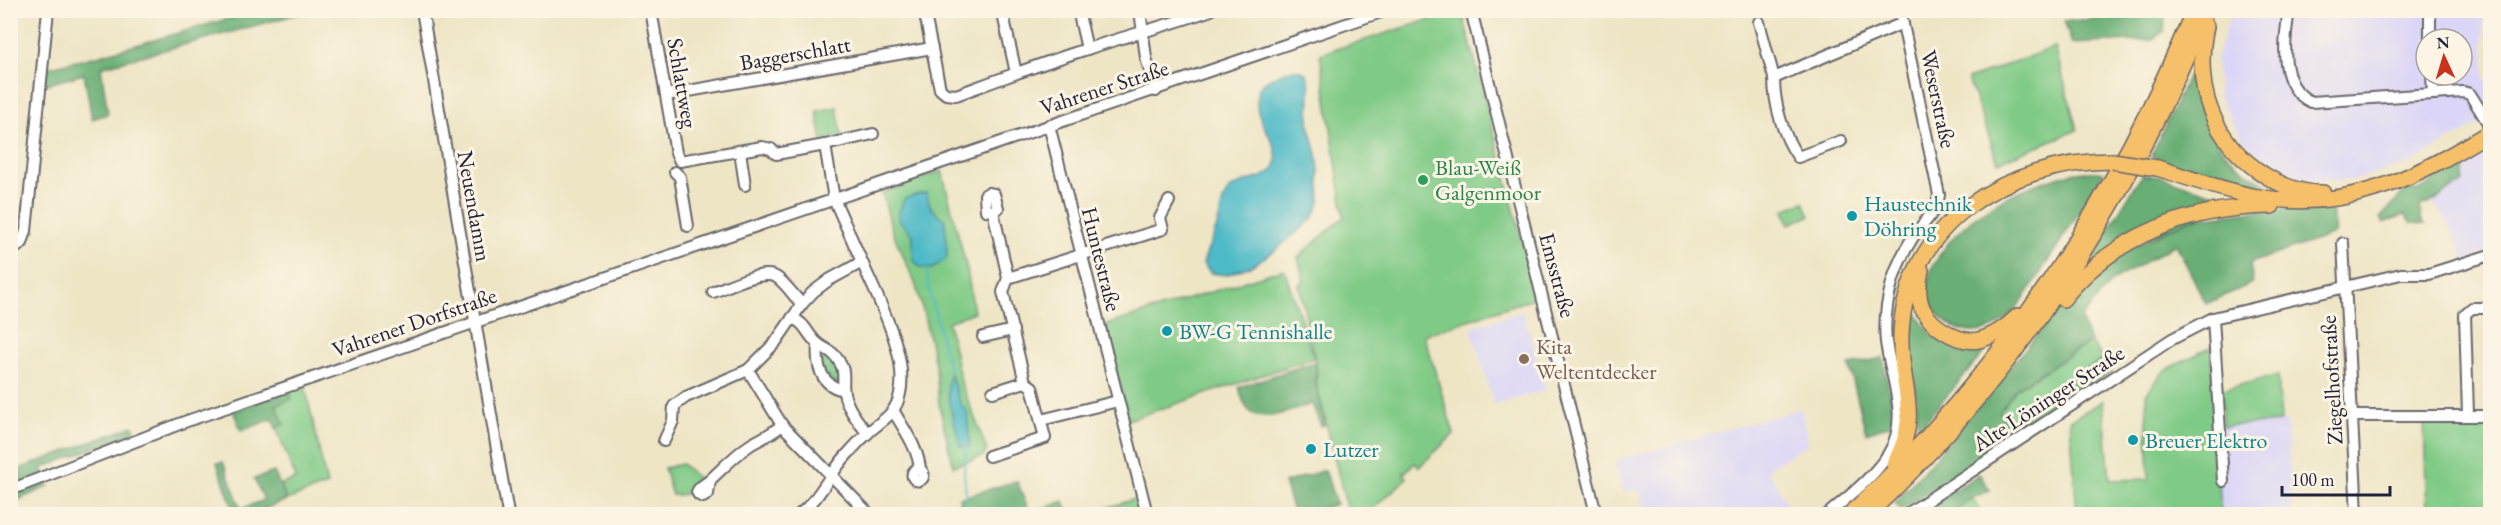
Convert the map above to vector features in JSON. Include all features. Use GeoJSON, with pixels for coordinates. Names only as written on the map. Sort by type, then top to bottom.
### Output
{"type":"FeatureCollection","features":[{"type":"Feature","properties":{"kind":"highway"},"geometry":{"type":"LineString","coordinates":[[1850,514],[1914,451],[1966,393],[2007,343],[2048,285],[2118,171],[2160,89],[2194,10]]}},
{"type":"Feature","properties":{"kind":"highway"},"geometry":{"type":"LineString","coordinates":[[2208,10],[2201,66],[2205,94],[2215,123],[2231,148],[2251,166],[2291,189],[2316,193],[2357,189],[2408,176]]}},
{"type":"Feature","properties":{"kind":"highway"},"geometry":{"type":"LineString","coordinates":[[1868,514],[1926,457],[1977,399],[2021,344],[2072,271],[2127,180],[2183,67],[2208,10]]}},
{"type":"Feature","properties":{"kind":"highway"},"geometry":{"type":"LineString","coordinates":[[1843,514],[1894,464],[1904,446],[1910,423],[1901,347],[1903,311],[1908,289],[1923,258],[1940,233],[1954,218],[2002,184],[2057,165],[2085,161],[2113,161],[2157,168],[2235,192],[2295,201],[2356,196],[2447,158],[2490,132]]}},
{"type":"Feature","properties":{"kind":"highway"},"geometry":{"type":"LineString","coordinates":[[2021,344],[2032,340],[2077,282],[2096,264],[2147,232],[2191,214],[2236,207],[2281,206],[2295,201]]}},
{"type":"Feature","properties":{"kind":"highway"},"geometry":{"type":"LineString","coordinates":[[1923,258],[1919,279],[1919,298],[1924,314],[1935,327],[1956,338],[1976,341],[2001,332],[2021,314],[2038,290],[2048,285]]}},
{"type":"Feature","properties":{"kind":"street"},"geometry":{"type":"LineString","coordinates":[[10,252],[22,243],[26,231],[48,10]]}},
{"type":"Feature","properties":{"kind":"street","name":"Neuendamm"},"geometry":{"type":"LineString","coordinates":[[422,10],[508,514]]}},
{"type":"Feature","properties":{"kind":"street","name":"Schlattweg"},"geometry":{"type":"LineString","coordinates":[[651,10],[688,226]]}},
{"type":"Feature","properties":{"kind":"street"},"geometry":{"type":"LineString","coordinates":[[924,10],[940,89],[946,94],[956,95],[1087,49],[1155,30],[1211,10]]}},
{"type":"Feature","properties":{"kind":"street"},"geometry":{"type":"LineString","coordinates":[[1002,10],[1016,73]]}},
{"type":"Feature","properties":{"kind":"street"},"geometry":{"type":"LineString","coordinates":[[1078,10],[1087,49]]}},
{"type":"Feature","properties":{"kind":"street"},"geometry":{"type":"LineString","coordinates":[[1140,10],[1146,58],[1156,91]]}},
{"type":"Feature","properties":{"kind":"street","name":"Emsstraße"},"geometry":{"type":"LineString","coordinates":[[1471,10],[1596,514]]}},
{"type":"Feature","properties":{"kind":"street","name":"Weserstraße"},"geometry":{"type":"LineString","coordinates":[[1828,514],[1883,462],[1895,438],[1899,414],[1886,340],[1887,307],[1892,282],[1902,258],[1913,238],[1936,207],[1940,195],[1900,10]]}},
{"type":"Feature","properties":{"kind":"street"},"geometry":{"type":"LineString","coordinates":[[2289,10],[2286,45],[2288,75],[2293,88],[2302,98],[2311,102],[2463,92],[2470,94],[2490,126]]}},
{"type":"Feature","properties":{"kind":"street"},"geometry":{"type":"LineString","coordinates":[[2430,10],[2430,27]]}},
{"type":"Feature","properties":{"kind":"street","name":"Vahrener Straße"},"geometry":{"type":"LineString","coordinates":[[834,199],[1385,11]]}},
{"type":"Feature","properties":{"kind":"street"},"geometry":{"type":"LineString","coordinates":[[1759,22],[1774,78],[1774,88],[1787,142],[1798,157],[1841,141]]}},
{"type":"Feature","properties":{"kind":"street"},"geometry":{"type":"LineString","coordinates":[[1774,78],[1903,23]]}},
{"type":"Feature","properties":{"kind":"street","name":"Baggerschlatt"},"geometry":{"type":"LineString","coordinates":[[666,95],[932,48]]}},
{"type":"Feature","properties":{"kind":"street"},"geometry":{"type":"LineString","coordinates":[[2433,87],[2433,94]]}},
{"type":"Feature","properties":{"kind":"street","name":"Huntestraße"},"geometry":{"type":"LineString","coordinates":[[1049,125],[1147,514]]}},
{"type":"Feature","properties":{"kind":"street"},"geometry":{"type":"LineString","coordinates":[[677,166],[762,147],[771,148],[776,154],[873,134]]}},
{"type":"Feature","properties":{"kind":"street"},"geometry":{"type":"LineString","coordinates":[[800,514],[867,433],[893,410],[902,384],[902,367],[888,323],[834,199],[825,145]]}},
{"type":"Feature","properties":{"kind":"street"},"geometry":{"type":"LineString","coordinates":[[740,151],[746,185]]}},
{"type":"Feature","properties":{"kind":"street","name":"Vahrener Dorfstraße"},"geometry":{"type":"LineString","coordinates":[[10,490],[187,421],[834,199]]}},
{"type":"Feature","properties":{"kind":"street"},"geometry":{"type":"LineString","coordinates":[[1008,278],[1163,229],[1160,218],[1169,201]]}},
{"type":"Feature","properties":{"kind":"street"},"geometry":{"type":"LineString","coordinates":[[988,456],[1046,438],[1032,387],[1026,382],[1003,292],[1008,278],[993,211]]}},
{"type":"Feature","properties":{"kind":"street","name":"Ziegelhofstraße"},"geometry":{"type":"LineString","coordinates":[[2343,243],[2357,514]]}},
{"type":"Feature","properties":{"kind":"street","name":"Alte Löninger Straße"},"geometry":{"type":"LineString","coordinates":[[1907,514],[2172,339],[2213,318],[2402,274],[2429,274],[2490,255]]}},
{"type":"Feature","properties":{"kind":"street"},"geometry":{"type":"LineString","coordinates":[[664,441],[673,421],[674,406],[687,397],[748,370],[775,343],[802,304],[829,280],[862,262]]}},
{"type":"Feature","properties":{"kind":"street"},"geometry":{"type":"LineString","coordinates":[[713,292],[754,277],[773,275],[802,304]]}},
{"type":"Feature","properties":{"kind":"street"},"geometry":{"type":"LineString","coordinates":[[2468,415],[2465,314],[2472,308],[2490,308]]}},
{"type":"Feature","properties":{"kind":"street"},"geometry":{"type":"LineString","coordinates":[[792,318],[802,322],[818,344],[829,349],[842,366],[845,379],[843,390],[854,416],[867,433]]}},
{"type":"Feature","properties":{"kind":"street"},"geometry":{"type":"LineString","coordinates":[[2213,318],[2223,481]]}},
{"type":"Feature","properties":{"kind":"street"},"geometry":{"type":"LineString","coordinates":[[983,337],[1013,330]]}},
{"type":"Feature","properties":{"kind":"street"},"geometry":{"type":"LineString","coordinates":[[818,344],[817,359],[820,373],[831,386],[843,390]]}},
{"type":"Feature","properties":{"kind":"street"},"geometry":{"type":"LineString","coordinates":[[748,370],[782,425],[869,514]]}},
{"type":"Feature","properties":{"kind":"street"},"geometry":{"type":"LineString","coordinates":[[993,392],[1026,382]]}},
{"type":"Feature","properties":{"kind":"street"},"geometry":{"type":"LineString","coordinates":[[1041,420],[1118,401]]}},
{"type":"Feature","properties":{"kind":"street"},"geometry":{"type":"LineString","coordinates":[[893,410],[919,460],[920,470]]}},
{"type":"Feature","properties":{"kind":"street"},"geometry":{"type":"LineString","coordinates":[[2353,416],[2490,416]]}},
{"type":"Feature","properties":{"kind":"street"},"geometry":{"type":"LineString","coordinates":[[710,480],[744,450],[769,436],[782,425]]}},
{"type":"Feature","properties":{"kind":"shaded area"},"geometry":{"type":"Polygon","coordinates":[[[2232,11],[2311,11],[2311,15],[2490,11],[2483,12],[2485,77],[2490,87],[2490,118],[2405,165],[2352,180],[2311,180],[2286,173],[2260,156],[2241,138],[2218,94],[2216,58],[2232,11]]]}},
{"type":"Feature","properties":{"kind":"shaded area"},"geometry":{"type":"Polygon","coordinates":[[[2490,146],[2490,251],[2465,260],[2449,224],[2433,202],[2463,182],[2465,168],[2461,164],[2490,146]]]}},
{"type":"Feature","properties":{"kind":"shaded area"},"geometry":{"type":"Polygon","coordinates":[[[1523,312],[1546,390],[1494,405],[1471,327],[1523,312]]]}},
{"type":"Feature","properties":{"kind":"shaded area"},"geometry":{"type":"Polygon","coordinates":[[[1801,409],[1808,444],[1767,469],[1793,514],[1647,514],[1638,489],[1623,491],[1614,461],[1801,409]]]}},
{"type":"Feature","properties":{"kind":"shaded area"},"geometry":{"type":"Polygon","coordinates":[[[2287,421],[2292,514],[2221,514],[2216,427],[2287,421]]]}},
{"type":"Feature","properties":{"kind":"green space"},"geometry":{"type":"Polygon","coordinates":[[[255,11],[310,11],[101,67],[108,114],[92,119],[84,74],[45,85],[46,68],[97,56],[255,11]]]}},
{"type":"Feature","properties":{"kind":"green space","name":"Blau-Weiß Galgenmoor"},"geometry":{"type":"Polygon","coordinates":[[[1462,11],[1537,297],[1424,335],[1454,434],[1419,467],[1415,463],[1404,473],[1407,478],[1367,514],[1348,514],[1316,381],[1317,370],[1299,284],[1304,282],[1298,257],[1344,217],[1320,54],[1462,11]]]}},
{"type":"Feature","properties":{"kind":"green space"},"geometry":{"type":"Polygon","coordinates":[[[2165,15],[2164,31],[2151,40],[2072,44],[2064,21],[2165,15]]]}},
{"type":"Feature","properties":{"kind":"green space"},"geometry":{"type":"Polygon","coordinates":[[[2055,47],[2077,130],[1998,162],[1968,79],[2055,47]]]}},
{"type":"Feature","properties":{"kind":"green space"},"geometry":{"type":"Polygon","coordinates":[[[2192,75],[2197,78],[2205,114],[2220,145],[2243,169],[2276,188],[2275,192],[2254,190],[2151,156],[2188,76],[2192,75]]]}},
{"type":"Feature","properties":{"kind":"green space"},"geometry":{"type":"Polygon","coordinates":[[[837,107],[842,137],[822,141],[817,111],[837,107]]]}},
{"type":"Feature","properties":{"kind":"green space"},"geometry":{"type":"Polygon","coordinates":[[[2461,164],[2465,168],[2463,182],[2420,207],[2421,219],[2425,224],[2411,223],[2404,215],[2383,223],[2380,218],[2407,189],[2419,190],[2461,164]]]}},
{"type":"Feature","properties":{"kind":"green space"},"geometry":{"type":"Polygon","coordinates":[[[942,171],[967,269],[974,312],[948,322],[961,382],[987,450],[983,456],[953,466],[939,404],[936,368],[923,311],[915,283],[893,233],[882,193],[942,171]]]}},
{"type":"Feature","properties":{"kind":"green space"},"geometry":{"type":"Polygon","coordinates":[[[2076,172],[2104,172],[2013,312],[1993,328],[1980,332],[1954,327],[1942,319],[1934,309],[1929,296],[1928,278],[1951,239],[1982,212],[1999,201],[2037,184],[2076,172]]]}},
{"type":"Feature","properties":{"kind":"green space"},"geometry":{"type":"Polygon","coordinates":[[[2142,175],[2161,177],[2235,201],[2094,260],[2089,260],[2142,175]]]}},
{"type":"Feature","properties":{"kind":"green space"},"geometry":{"type":"Polygon","coordinates":[[[1804,202],[1810,216],[1789,224],[1784,210],[1804,202]]]}},
{"type":"Feature","properties":{"kind":"green space"},"geometry":{"type":"Polygon","coordinates":[[[2332,207],[2335,234],[2250,263],[2253,283],[2206,304],[2176,244],[2112,281],[2081,318],[2090,342],[2017,388],[1999,412],[2009,424],[2103,358],[2112,372],[1901,510],[1895,503],[2078,285],[2114,257],[2190,219],[2272,209],[2332,207]]]}},
{"type":"Feature","properties":{"kind":"green space"},"geometry":{"type":"Polygon","coordinates":[[[1284,269],[1314,358],[1128,420],[1106,325],[1284,269]]]}},
{"type":"Feature","properties":{"kind":"green space"},"geometry":{"type":"Polygon","coordinates":[[[1913,304],[1924,325],[1939,339],[1957,347],[1981,348],[1985,351],[1918,430],[1909,337],[1913,304]]]}},
{"type":"Feature","properties":{"kind":"green space"},"geometry":{"type":"Polygon","coordinates":[[[2090,342],[2103,358],[2008,424],[1999,412],[2017,388],[2090,342]]]}},
{"type":"Feature","properties":{"kind":"green space"},"geometry":{"type":"Polygon","coordinates":[[[819,347],[841,368],[839,387],[822,372],[819,347]]]}},
{"type":"Feature","properties":{"kind":"green space"},"geometry":{"type":"Polygon","coordinates":[[[2211,347],[2221,514],[2077,514],[2070,420],[2103,401],[2110,480],[2149,479],[2146,394],[2164,371],[2211,347]]]}},
{"type":"Feature","properties":{"kind":"green space"},"geometry":{"type":"Polygon","coordinates":[[[1883,358],[1893,424],[1866,433],[1849,365],[1883,358]]]}},
{"type":"Feature","properties":{"kind":"green space"},"geometry":{"type":"Polygon","coordinates":[[[1315,362],[1317,370],[1315,377],[1325,425],[1321,426],[1312,404],[1286,413],[1266,416],[1250,412],[1245,405],[1239,387],[1315,362]]]}},
{"type":"Feature","properties":{"kind":"green space"},"geometry":{"type":"Polygon","coordinates":[[[2278,375],[2281,422],[2222,426],[2221,390],[2278,375]]]}},
{"type":"Feature","properties":{"kind":"green space"},"geometry":{"type":"Polygon","coordinates":[[[305,386],[327,485],[287,500],[280,485],[296,479],[276,428],[284,424],[275,405],[291,399],[290,390],[305,386]]]}},
{"type":"Feature","properties":{"kind":"green space"},"geometry":{"type":"Polygon","coordinates":[[[290,390],[292,399],[276,405],[284,424],[276,428],[272,419],[241,431],[233,411],[290,390]]]}},
{"type":"Feature","properties":{"kind":"green space"},"geometry":{"type":"Polygon","coordinates":[[[2424,420],[2490,420],[2490,514],[2427,514],[2424,420]]]}},
{"type":"Feature","properties":{"kind":"green space"},"geometry":{"type":"Polygon","coordinates":[[[133,426],[136,432],[42,468],[49,486],[11,503],[11,472],[133,426]]]}},
{"type":"Feature","properties":{"kind":"green space"},"geometry":{"type":"Polygon","coordinates":[[[223,462],[241,509],[264,500],[254,479],[274,472],[287,500],[252,514],[235,514],[217,463],[223,462]]]}},
{"type":"Feature","properties":{"kind":"green space"},"geometry":{"type":"Polygon","coordinates":[[[682,464],[701,481],[688,493],[672,495],[664,468],[682,464]]]}},
{"type":"Feature","properties":{"kind":"green space"},"geometry":{"type":"Polygon","coordinates":[[[1325,470],[1336,504],[1308,514],[1294,514],[1284,483],[1325,470]]]}},
{"type":"Feature","properties":{"kind":"green space"},"geometry":{"type":"Polygon","coordinates":[[[1979,474],[1990,490],[1972,498],[1949,514],[1918,514],[1979,474]]]}},
{"type":"Feature","properties":{"kind":"green space"},"geometry":{"type":"Polygon","coordinates":[[[1017,481],[1030,513],[1064,501],[1068,514],[962,514],[959,498],[1017,481]]]}},
{"type":"Feature","properties":{"kind":"green space"},"geometry":{"type":"Polygon","coordinates":[[[1138,498],[1140,509],[1121,514],[1087,514],[1138,498]]]}},
{"type":"Feature","properties":{"kind":"green space"},"geometry":{"type":"Polygon","coordinates":[[[1972,498],[1983,514],[1949,514],[1972,498]]]}},
{"type":"Feature","properties":{"kind":"water"},"geometry":{"type":"Polygon","coordinates":[[[1289,70],[1299,70],[1307,74],[1310,86],[1309,124],[1317,154],[1320,203],[1313,218],[1276,250],[1251,266],[1226,275],[1211,273],[1203,264],[1226,194],[1234,186],[1269,173],[1276,163],[1275,148],[1261,121],[1257,107],[1259,88],[1269,79],[1289,70]]]}},
{"type":"Feature","properties":{"kind":"water"},"geometry":{"type":"Polygon","coordinates":[[[926,193],[931,208],[945,220],[947,258],[932,269],[921,268],[913,260],[913,235],[899,220],[899,212],[904,199],[926,193]]]}},
{"type":"Feature","properties":{"kind":"water"},"geometry":{"type":"Polygon","coordinates":[[[950,373],[960,403],[967,412],[970,447],[960,446],[949,400],[950,373]]]}},
{"type":"Feature","properties":{"kind":"waterway"},"geometry":{"type":"LineString","coordinates":[[927,269],[928,285],[950,373]]}},
{"type":"Feature","properties":{"kind":"waterway"},"geometry":{"type":"LineString","coordinates":[[966,446],[964,473],[968,514]]}},
{"type":"Feature","properties":{"kind":"place","name":"Blau-Weiß Galgenmoor"},"geometry":{"type":"Point","coordinates":[1423,180]}},
{"type":"Feature","properties":{"kind":"place","name":"Haustechnik Döhring"},"geometry":{"type":"Point","coordinates":[1852,216]}},
{"type":"Feature","properties":{"kind":"place","name":"BW-G Tennishalle"},"geometry":{"type":"Point","coordinates":[1167,331]}},
{"type":"Feature","properties":{"kind":"place","name":"Kita Weltentdecker"},"geometry":{"type":"Point","coordinates":[1524,359]}},
{"type":"Feature","properties":{"kind":"place","name":"Breuer Elektro"},"geometry":{"type":"Point","coordinates":[2133,440]}},
{"type":"Feature","properties":{"kind":"place","name":"Lutzer"},"geometry":{"type":"Point","coordinates":[1311,449]}}]}
